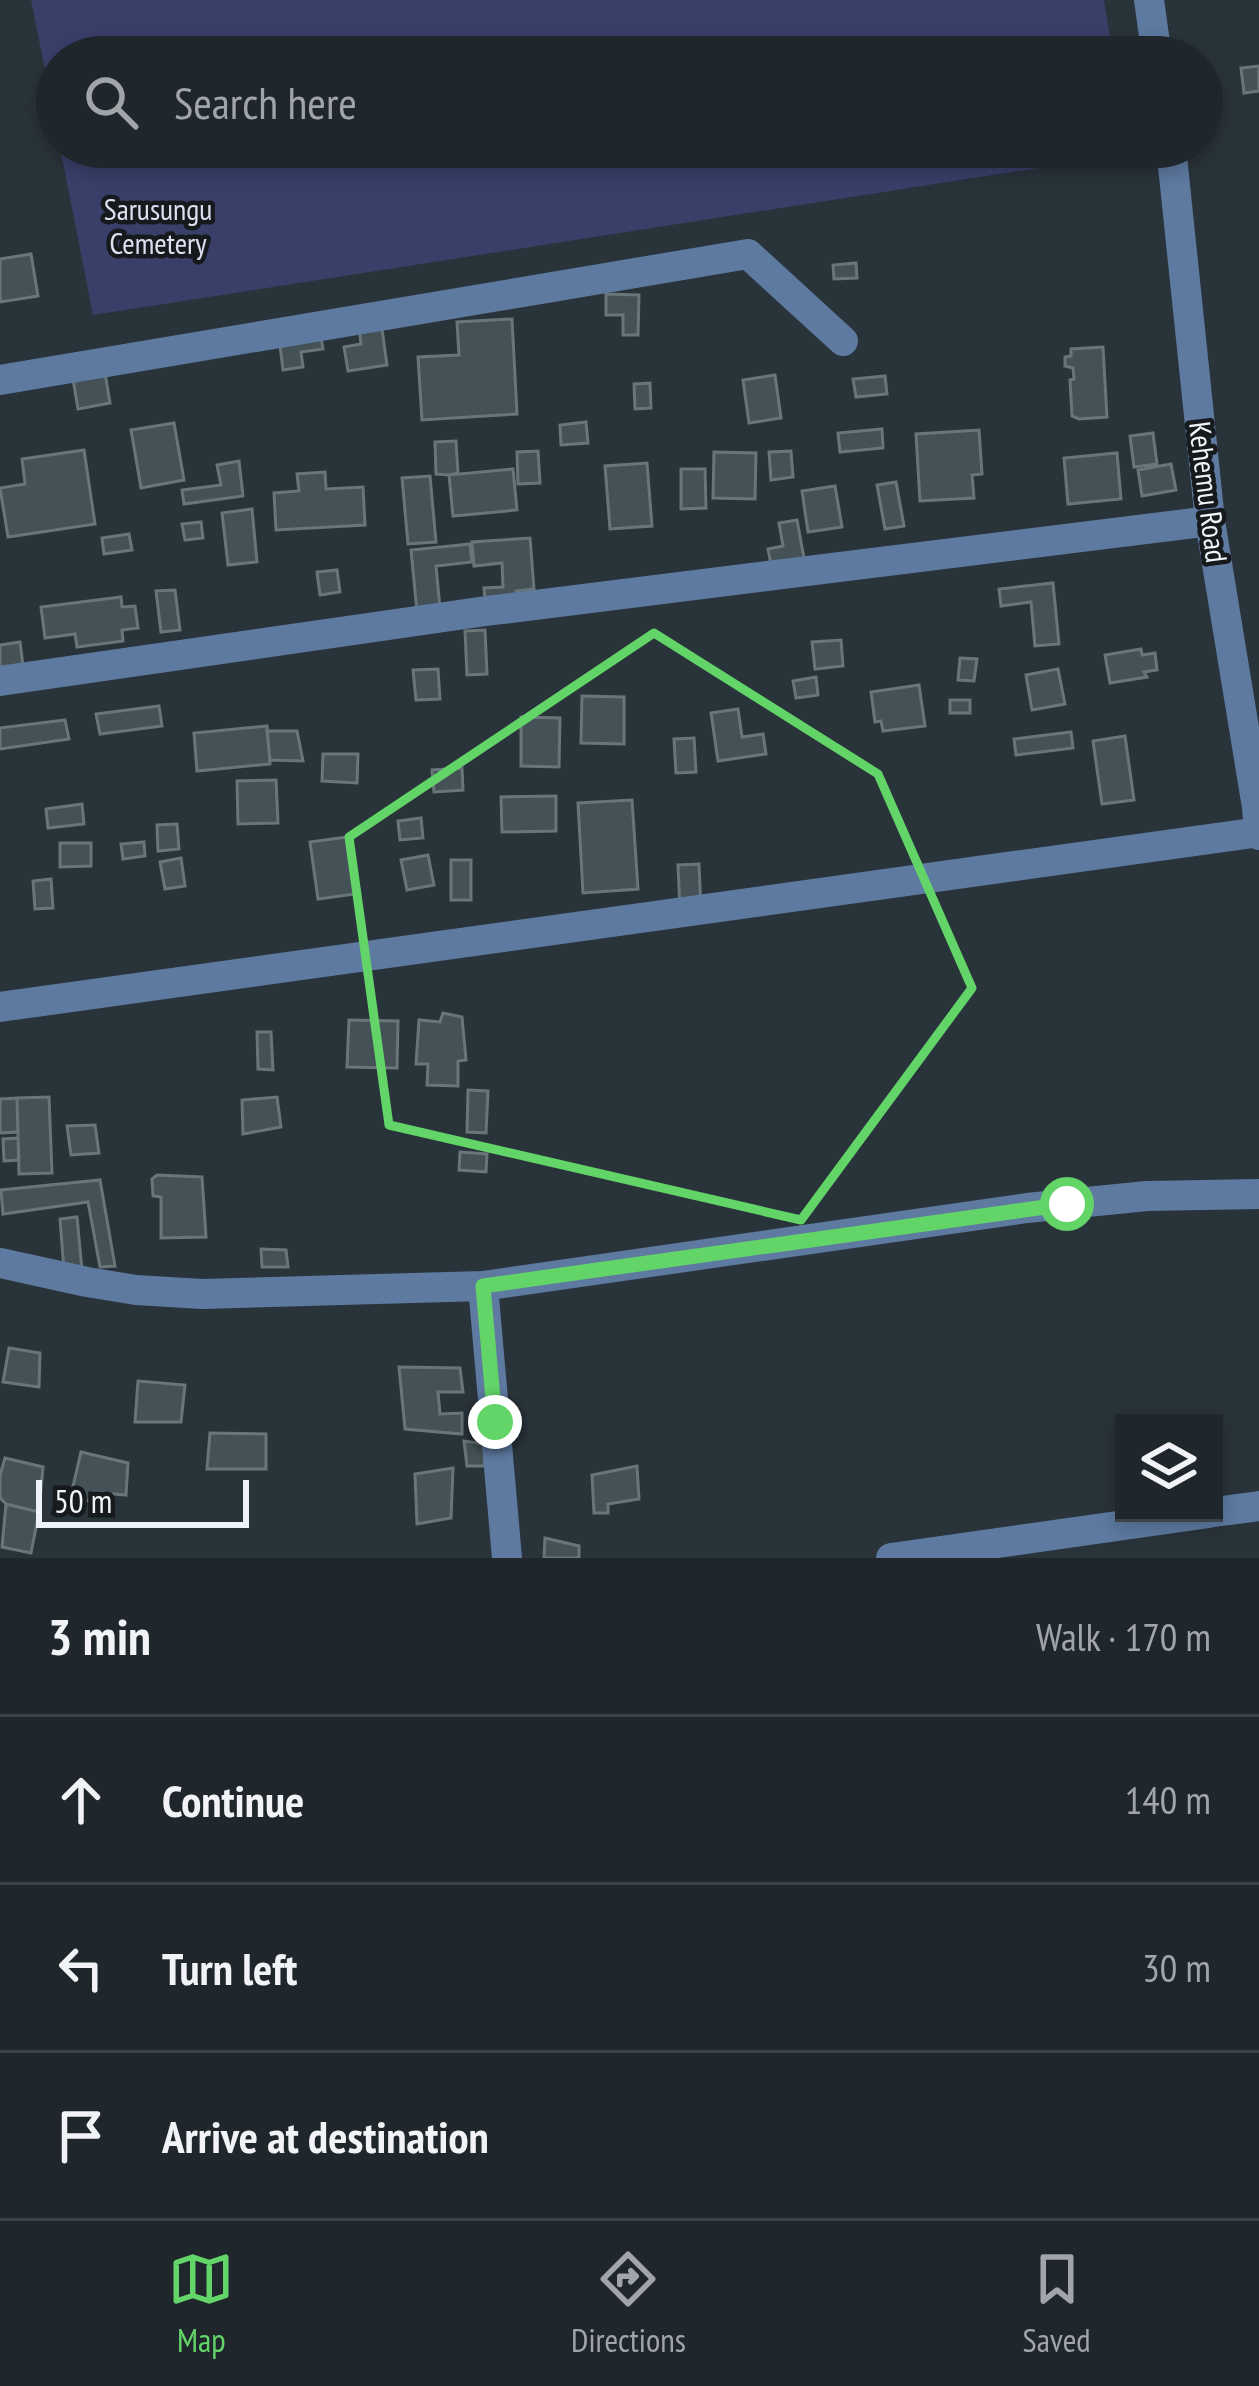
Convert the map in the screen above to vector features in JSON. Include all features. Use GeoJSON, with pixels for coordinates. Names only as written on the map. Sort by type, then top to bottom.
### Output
{"type":"FeatureCollection","features":[{"type":"Feature","properties":{"kind":"street"},"geometry":{"type":"LineString","coordinates":[[1149,0],[1154,36]]}},
{"type":"Feature","properties":{"kind":"street","name":"Kehemu Road"},"geometry":{"type":"LineString","coordinates":[[1173,168],[1210,520],[1258,820]]}},
{"type":"Feature","properties":{"kind":"street"},"geometry":{"type":"LineString","coordinates":[[0,380],[748,254],[843,340]]}},
{"type":"Feature","properties":{"kind":"street"},"geometry":{"type":"LineString","coordinates":[[0,681],[486,611],[1210,520]]}},
{"type":"Feature","properties":{"kind":"street"},"geometry":{"type":"LineString","coordinates":[[0,1007],[1258,820]]}},
{"type":"Feature","properties":{"kind":"street"},"geometry":{"type":"LineString","coordinates":[[0,1263],[136,1290],[202,1294],[483,1286],[1027,1208],[1147,1196],[1259,1193]]}},
{"type":"Feature","properties":{"kind":"street"},"geometry":{"type":"LineString","coordinates":[[483,1286],[507,1558]]}},
{"type":"Feature","properties":{"kind":"street"},"geometry":{"type":"LineString","coordinates":[[1223,1511],[1259,1506]]}},
{"type":"Feature","properties":{"kind":"street"},"geometry":{"type":"LineString","coordinates":[[892,1558],[1148,1522]]}},
{"type":"Feature","properties":{"kind":"highlighted area"},"geometry":{"type":"Polygon","coordinates":[[[654,633],[878,774],[972,988],[801,1220],[389,1125],[349,837],[654,633]]]}},
{"type":"Feature","properties":{"kind":"green space","name":"Sarusungu Cemetery"},"geometry":{"type":"Polygon","coordinates":[[[31,0],[1104,0],[1110,36],[38,36],[31,0]]]}},
{"type":"Feature","properties":{"kind":"green space","name":"Sarusungu Cemetery"},"geometry":{"type":"Polygon","coordinates":[[[64,168],[1038,168],[93,315],[64,168]]]}},
{"type":"Feature","properties":{"kind":"building"},"geometry":{"type":"Polygon","coordinates":[[[1259,66],[1259,91],[1244,93],[1241,68],[1259,66]]]}},
{"type":"Feature","properties":{"kind":"building"},"geometry":{"type":"Polygon","coordinates":[[[31,254],[38,296],[0,302],[0,259],[31,254]]]}},
{"type":"Feature","properties":{"kind":"building"},"geometry":{"type":"Polygon","coordinates":[[[856,263],[857,278],[834,279],[833,265],[856,263]]]}},
{"type":"Feature","properties":{"kind":"building"},"geometry":{"type":"Polygon","coordinates":[[[606,294],[639,295],[638,335],[623,335],[623,315],[606,315],[606,294]]]}},
{"type":"Feature","properties":{"kind":"building"},"geometry":{"type":"Polygon","coordinates":[[[512,319],[517,414],[422,420],[418,357],[459,355],[457,322],[512,319]]]}},
{"type":"Feature","properties":{"kind":"building"},"geometry":{"type":"Polygon","coordinates":[[[381,322],[387,365],[348,371],[344,347],[361,344],[359,326],[381,322]]]}},
{"type":"Feature","properties":{"kind":"building"},"geometry":{"type":"Polygon","coordinates":[[[320,332],[323,349],[301,352],[303,367],[283,370],[279,337],[320,332]]]}},
{"type":"Feature","properties":{"kind":"building"},"geometry":{"type":"Polygon","coordinates":[[[1103,347],[1107,417],[1079,419],[1072,416],[1073,368],[1065,366],[1065,357],[1071,356],[1071,349],[1103,347]]]}},
{"type":"Feature","properties":{"kind":"building"},"geometry":{"type":"Polygon","coordinates":[[[105,373],[110,403],[78,409],[73,379],[105,373]]]}},
{"type":"Feature","properties":{"kind":"building"},"geometry":{"type":"Polygon","coordinates":[[[775,375],[781,418],[749,423],[743,380],[775,375]]]}},
{"type":"Feature","properties":{"kind":"building"},"geometry":{"type":"Polygon","coordinates":[[[885,376],[887,394],[856,397],[853,379],[885,376]]]}},
{"type":"Feature","properties":{"kind":"building"},"geometry":{"type":"Polygon","coordinates":[[[650,383],[651,408],[635,409],[634,384],[650,383]]]}},
{"type":"Feature","properties":{"kind":"building"},"geometry":{"type":"Polygon","coordinates":[[[586,422],[588,443],[561,445],[560,425],[586,422]]]}},
{"type":"Feature","properties":{"kind":"building"},"geometry":{"type":"Polygon","coordinates":[[[174,423],[184,480],[141,488],[131,430],[174,423]]]}},
{"type":"Feature","properties":{"kind":"building"},"geometry":{"type":"Polygon","coordinates":[[[882,429],[883,448],[840,452],[838,433],[882,429]]]}},
{"type":"Feature","properties":{"kind":"building"},"geometry":{"type":"Polygon","coordinates":[[[979,430],[982,474],[972,475],[974,498],[920,501],[916,434],[979,430]]]}},
{"type":"Feature","properties":{"kind":"building"},"geometry":{"type":"Polygon","coordinates":[[[1153,433],[1157,464],[1134,467],[1130,436],[1153,433]]]}},
{"type":"Feature","properties":{"kind":"building"},"geometry":{"type":"Polygon","coordinates":[[[456,441],[458,473],[436,474],[435,442],[456,441]]]}},
{"type":"Feature","properties":{"kind":"building"},"geometry":{"type":"Polygon","coordinates":[[[84,450],[95,524],[8,537],[0,488],[25,484],[22,459],[84,450]]]}},
{"type":"Feature","properties":{"kind":"building"},"geometry":{"type":"Polygon","coordinates":[[[538,451],[540,483],[518,484],[517,452],[538,451]]]}},
{"type":"Feature","properties":{"kind":"building"},"geometry":{"type":"Polygon","coordinates":[[[791,451],[793,477],[771,480],[769,452],[791,451]]]}},
{"type":"Feature","properties":{"kind":"building"},"geometry":{"type":"Polygon","coordinates":[[[714,452],[756,453],[755,499],[713,498],[714,452]]]}},
{"type":"Feature","properties":{"kind":"building"},"geometry":{"type":"Polygon","coordinates":[[[1117,453],[1121,499],[1068,504],[1064,458],[1117,453]]]}},
{"type":"Feature","properties":{"kind":"building"},"geometry":{"type":"Polygon","coordinates":[[[239,461],[243,496],[184,504],[182,490],[221,485],[217,465],[239,461]]]}},
{"type":"Feature","properties":{"kind":"building"},"geometry":{"type":"Polygon","coordinates":[[[647,463],[652,526],[610,529],[605,466],[647,463]]]}},
{"type":"Feature","properties":{"kind":"building"},"geometry":{"type":"Polygon","coordinates":[[[1171,464],[1176,490],[1142,496],[1138,470],[1171,464]]]}},
{"type":"Feature","properties":{"kind":"building"},"geometry":{"type":"Polygon","coordinates":[[[513,469],[517,510],[453,516],[449,475],[513,469]]]}},
{"type":"Feature","properties":{"kind":"building"},"geometry":{"type":"Polygon","coordinates":[[[681,469],[705,469],[706,508],[681,509],[681,469]]]}},
{"type":"Feature","properties":{"kind":"building"},"geometry":{"type":"Polygon","coordinates":[[[325,472],[326,489],[363,487],[365,525],[276,530],[274,493],[299,491],[297,474],[325,472]]]}},
{"type":"Feature","properties":{"kind":"building"},"geometry":{"type":"Polygon","coordinates":[[[430,476],[436,542],[408,544],[402,478],[430,476]]]}},
{"type":"Feature","properties":{"kind":"building"},"geometry":{"type":"Polygon","coordinates":[[[896,482],[904,526],[885,529],[877,485],[896,482]]]}},
{"type":"Feature","properties":{"kind":"building"},"geometry":{"type":"Polygon","coordinates":[[[835,486],[842,527],[808,532],[802,491],[835,486]]]}},
{"type":"Feature","properties":{"kind":"building"},"geometry":{"type":"Polygon","coordinates":[[[252,509],[257,562],[228,565],[222,513],[252,509]]]}},
{"type":"Feature","properties":{"kind":"building"},"geometry":{"type":"Polygon","coordinates":[[[797,520],[806,569],[773,575],[768,549],[783,546],[779,523],[797,520]]]}},
{"type":"Feature","properties":{"kind":"building"},"geometry":{"type":"Polygon","coordinates":[[[201,522],[203,538],[185,540],[182,524],[201,522]]]}},
{"type":"Feature","properties":{"kind":"building"},"geometry":{"type":"Polygon","coordinates":[[[129,534],[132,550],[104,554],[102,538],[129,534]]]}},
{"type":"Feature","properties":{"kind":"building"},"geometry":{"type":"Polygon","coordinates":[[[530,538],[534,589],[516,591],[517,608],[486,611],[484,588],[503,587],[502,563],[474,566],[472,542],[530,538]]]}},
{"type":"Feature","properties":{"kind":"building"},"geometry":{"type":"Polygon","coordinates":[[[470,544],[472,562],[436,566],[441,619],[418,622],[411,550],[470,544]]]}},
{"type":"Feature","properties":{"kind":"building"},"geometry":{"type":"Polygon","coordinates":[[[337,570],[340,592],[320,595],[317,572],[337,570]]]}},
{"type":"Feature","properties":{"kind":"building"},"geometry":{"type":"Polygon","coordinates":[[[1053,583],[1059,644],[1035,646],[1031,602],[1001,606],[999,589],[1053,583]]]}},
{"type":"Feature","properties":{"kind":"building"},"geometry":{"type":"Polygon","coordinates":[[[175,590],[180,630],[161,632],[156,591],[175,590]]]}},
{"type":"Feature","properties":{"kind":"building"},"geometry":{"type":"Polygon","coordinates":[[[121,597],[122,607],[135,606],[138,628],[122,630],[123,641],[77,647],[75,634],[45,638],[41,607],[121,597]]]}},
{"type":"Feature","properties":{"kind":"building"},"geometry":{"type":"Polygon","coordinates":[[[485,630],[487,674],[467,675],[465,631],[485,630]]]}},
{"type":"Feature","properties":{"kind":"building"},"geometry":{"type":"Polygon","coordinates":[[[841,640],[843,666],[815,669],[812,642],[841,640]]]}},
{"type":"Feature","properties":{"kind":"building"},"geometry":{"type":"Polygon","coordinates":[[[20,642],[24,674],[0,677],[0,645],[20,642]]]}},
{"type":"Feature","properties":{"kind":"building"},"geometry":{"type":"Polygon","coordinates":[[[1141,649],[1142,655],[1155,653],[1157,670],[1144,672],[1147,677],[1110,683],[1105,655],[1141,649]]]}},
{"type":"Feature","properties":{"kind":"building"},"geometry":{"type":"Polygon","coordinates":[[[960,658],[977,659],[974,681],[958,680],[960,658]]]}},
{"type":"Feature","properties":{"kind":"building"},"geometry":{"type":"Polygon","coordinates":[[[438,669],[440,699],[416,700],[413,670],[438,669]]]}},
{"type":"Feature","properties":{"kind":"building"},"geometry":{"type":"Polygon","coordinates":[[[1058,669],[1065,704],[1032,710],[1026,675],[1058,669]]]}},
{"type":"Feature","properties":{"kind":"building"},"geometry":{"type":"Polygon","coordinates":[[[816,677],[818,695],[796,698],[793,681],[816,677]]]}},
{"type":"Feature","properties":{"kind":"building"},"geometry":{"type":"Polygon","coordinates":[[[919,685],[925,726],[883,731],[881,721],[875,722],[871,692],[919,685]]]}},
{"type":"Feature","properties":{"kind":"building"},"geometry":{"type":"Polygon","coordinates":[[[582,696],[624,697],[624,744],[581,743],[582,696]]]}},
{"type":"Feature","properties":{"kind":"building"},"geometry":{"type":"Polygon","coordinates":[[[950,700],[970,700],[970,713],[950,713],[950,700]]]}},
{"type":"Feature","properties":{"kind":"building"},"geometry":{"type":"Polygon","coordinates":[[[159,706],[162,726],[100,734],[96,714],[159,706]]]}},
{"type":"Feature","properties":{"kind":"building"},"geometry":{"type":"Polygon","coordinates":[[[738,709],[742,737],[763,734],[766,754],[718,761],[711,713],[738,709]]]}},
{"type":"Feature","properties":{"kind":"building"},"geometry":{"type":"Polygon","coordinates":[[[521,717],[560,718],[559,767],[521,766],[521,717]]]}},
{"type":"Feature","properties":{"kind":"building"},"geometry":{"type":"Polygon","coordinates":[[[65,720],[69,739],[0,749],[0,728],[65,720]]]}},
{"type":"Feature","properties":{"kind":"building"},"geometry":{"type":"Polygon","coordinates":[[[267,726],[270,764],[197,771],[194,733],[267,726]]]}},
{"type":"Feature","properties":{"kind":"building"},"geometry":{"type":"Polygon","coordinates":[[[267,731],[297,731],[303,761],[270,760],[267,731]]]}},
{"type":"Feature","properties":{"kind":"building"},"geometry":{"type":"Polygon","coordinates":[[[1071,732],[1073,748],[1016,755],[1014,739],[1071,732]]]}},
{"type":"Feature","properties":{"kind":"building"},"geometry":{"type":"Polygon","coordinates":[[[1125,736],[1134,800],[1102,804],[1093,741],[1125,736]]]}},
{"type":"Feature","properties":{"kind":"building"},"geometry":{"type":"Polygon","coordinates":[[[694,738],[696,772],[676,773],[674,739],[694,738]]]}},
{"type":"Feature","properties":{"kind":"building"},"geometry":{"type":"Polygon","coordinates":[[[323,754],[358,754],[357,783],[322,781],[323,754]]]}},
{"type":"Feature","properties":{"kind":"building"},"geometry":{"type":"Polygon","coordinates":[[[462,768],[463,790],[434,792],[432,770],[462,768]]]}},
{"type":"Feature","properties":{"kind":"building"},"geometry":{"type":"Polygon","coordinates":[[[276,780],[278,823],[238,824],[237,781],[276,780]]]}},
{"type":"Feature","properties":{"kind":"building"},"geometry":{"type":"Polygon","coordinates":[[[556,796],[556,831],[502,832],[501,797],[556,796]]]}},
{"type":"Feature","properties":{"kind":"building"},"geometry":{"type":"Polygon","coordinates":[[[632,800],[638,889],[583,893],[578,803],[632,800]]]}},
{"type":"Feature","properties":{"kind":"building"},"geometry":{"type":"Polygon","coordinates":[[[82,804],[84,824],[48,828],[46,809],[82,804]]]}},
{"type":"Feature","properties":{"kind":"building"},"geometry":{"type":"Polygon","coordinates":[[[421,818],[423,838],[400,840],[398,821],[421,818]]]}},
{"type":"Feature","properties":{"kind":"building"},"geometry":{"type":"Polygon","coordinates":[[[177,824],[179,849],[158,851],[157,825],[177,824]]]}},
{"type":"Feature","properties":{"kind":"building"},"geometry":{"type":"Polygon","coordinates":[[[347,837],[355,894],[318,899],[310,842],[347,837]]]}},
{"type":"Feature","properties":{"kind":"building"},"geometry":{"type":"Polygon","coordinates":[[[144,842],[145,856],[123,859],[121,844],[144,842]]]}},
{"type":"Feature","properties":{"kind":"building"},"geometry":{"type":"Polygon","coordinates":[[[60,843],[91,843],[91,866],[60,867],[60,843]]]}},
{"type":"Feature","properties":{"kind":"building"},"geometry":{"type":"Polygon","coordinates":[[[428,855],[434,885],[407,890],[401,860],[428,855]]]}},
{"type":"Feature","properties":{"kind":"building"},"geometry":{"type":"Polygon","coordinates":[[[181,858],[185,886],[165,889],[160,862],[181,858]]]}},
{"type":"Feature","properties":{"kind":"building"},"geometry":{"type":"Polygon","coordinates":[[[451,860],[471,860],[471,900],[451,900],[451,860]]]}},
{"type":"Feature","properties":{"kind":"building"},"geometry":{"type":"Polygon","coordinates":[[[699,864],[701,910],[680,910],[678,865],[699,864]]]}},
{"type":"Feature","properties":{"kind":"building"},"geometry":{"type":"Polygon","coordinates":[[[51,879],[53,908],[35,909],[33,881],[51,879]]]}},
{"type":"Feature","properties":{"kind":"building"},"geometry":{"type":"Polygon","coordinates":[[[443,1013],[462,1017],[466,1060],[458,1061],[458,1086],[427,1085],[428,1064],[416,1064],[419,1020],[440,1022],[443,1013]]]}},
{"type":"Feature","properties":{"kind":"building"},"geometry":{"type":"Polygon","coordinates":[[[349,1020],[398,1021],[397,1068],[347,1067],[349,1020]]]}},
{"type":"Feature","properties":{"kind":"building"},"geometry":{"type":"Polygon","coordinates":[[[257,1032],[271,1032],[273,1070],[258,1069],[257,1032]]]}},
{"type":"Feature","properties":{"kind":"building"},"geometry":{"type":"Polygon","coordinates":[[[468,1090],[488,1091],[486,1133],[467,1132],[468,1090]]]}},
{"type":"Feature","properties":{"kind":"building"},"geometry":{"type":"Polygon","coordinates":[[[49,1097],[52,1173],[19,1174],[17,1098],[49,1097]]]}},
{"type":"Feature","properties":{"kind":"building"},"geometry":{"type":"Polygon","coordinates":[[[277,1097],[281,1127],[243,1134],[242,1100],[277,1097]]]}},
{"type":"Feature","properties":{"kind":"building"},"geometry":{"type":"Polygon","coordinates":[[[17,1098],[18,1132],[0,1133],[0,1099],[17,1098]]]}},
{"type":"Feature","properties":{"kind":"building"},"geometry":{"type":"Polygon","coordinates":[[[95,1125],[99,1153],[71,1155],[67,1126],[95,1125]]]}},
{"type":"Feature","properties":{"kind":"building"},"geometry":{"type":"Polygon","coordinates":[[[18,1138],[19,1160],[4,1161],[3,1139],[18,1138]]]}},
{"type":"Feature","properties":{"kind":"building"},"geometry":{"type":"Polygon","coordinates":[[[460,1152],[487,1154],[486,1172],[459,1170],[460,1152]]]}},
{"type":"Feature","properties":{"kind":"building"},"geometry":{"type":"Polygon","coordinates":[[[157,1175],[202,1177],[206,1237],[161,1238],[161,1197],[153,1196],[152,1179],[157,1175]]]}},
{"type":"Feature","properties":{"kind":"building"},"geometry":{"type":"Polygon","coordinates":[[[100,1180],[115,1266],[100,1267],[88,1202],[3,1214],[1,1190],[100,1180]]]}},
{"type":"Feature","properties":{"kind":"building"},"geometry":{"type":"Polygon","coordinates":[[[77,1217],[82,1270],[64,1271],[60,1219],[77,1217]]]}},
{"type":"Feature","properties":{"kind":"building"},"geometry":{"type":"Polygon","coordinates":[[[261,1249],[286,1250],[288,1267],[262,1267],[261,1249]]]}},
{"type":"Feature","properties":{"kind":"building"},"geometry":{"type":"Polygon","coordinates":[[[9,1348],[40,1353],[39,1387],[3,1382],[9,1348]]]}},
{"type":"Feature","properties":{"kind":"building"},"geometry":{"type":"Polygon","coordinates":[[[399,1367],[460,1368],[463,1392],[438,1392],[440,1414],[462,1413],[462,1434],[405,1429],[399,1367]]]}},
{"type":"Feature","properties":{"kind":"building"},"geometry":{"type":"Polygon","coordinates":[[[138,1381],[185,1385],[181,1422],[135,1422],[138,1381]]]}},
{"type":"Feature","properties":{"kind":"building"},"geometry":{"type":"Polygon","coordinates":[[[210,1433],[266,1434],[266,1469],[207,1469],[210,1433]]]}},
{"type":"Feature","properties":{"kind":"building"},"geometry":{"type":"Polygon","coordinates":[[[464,1441],[484,1444],[485,1466],[467,1466],[464,1441]]]}},
{"type":"Feature","properties":{"kind":"building"},"geometry":{"type":"Polygon","coordinates":[[[81,1452],[128,1463],[126,1495],[94,1492],[91,1502],[71,1495],[81,1452]]]}},
{"type":"Feature","properties":{"kind":"building"},"geometry":{"type":"Polygon","coordinates":[[[5,1458],[43,1467],[39,1512],[6,1504],[0,1498],[5,1458]]]}},
{"type":"Feature","properties":{"kind":"building"},"geometry":{"type":"Polygon","coordinates":[[[637,1466],[639,1499],[608,1504],[608,1513],[594,1513],[592,1475],[637,1466]]]}},
{"type":"Feature","properties":{"kind":"building"},"geometry":{"type":"Polygon","coordinates":[[[453,1468],[451,1518],[417,1524],[415,1474],[453,1468]]]}},
{"type":"Feature","properties":{"kind":"building"},"geometry":{"type":"Polygon","coordinates":[[[6,1504],[39,1512],[31,1553],[2,1547],[6,1504]]]}},
{"type":"Feature","properties":{"kind":"building"},"geometry":{"type":"Polygon","coordinates":[[[545,1538],[579,1546],[579,1558],[544,1558],[545,1538]]]}},
{"type":"Feature","properties":{"kind":"route"},"geometry":{"type":"LineString","coordinates":[[495,1422],[483,1286],[1067,1204]]}}]}
